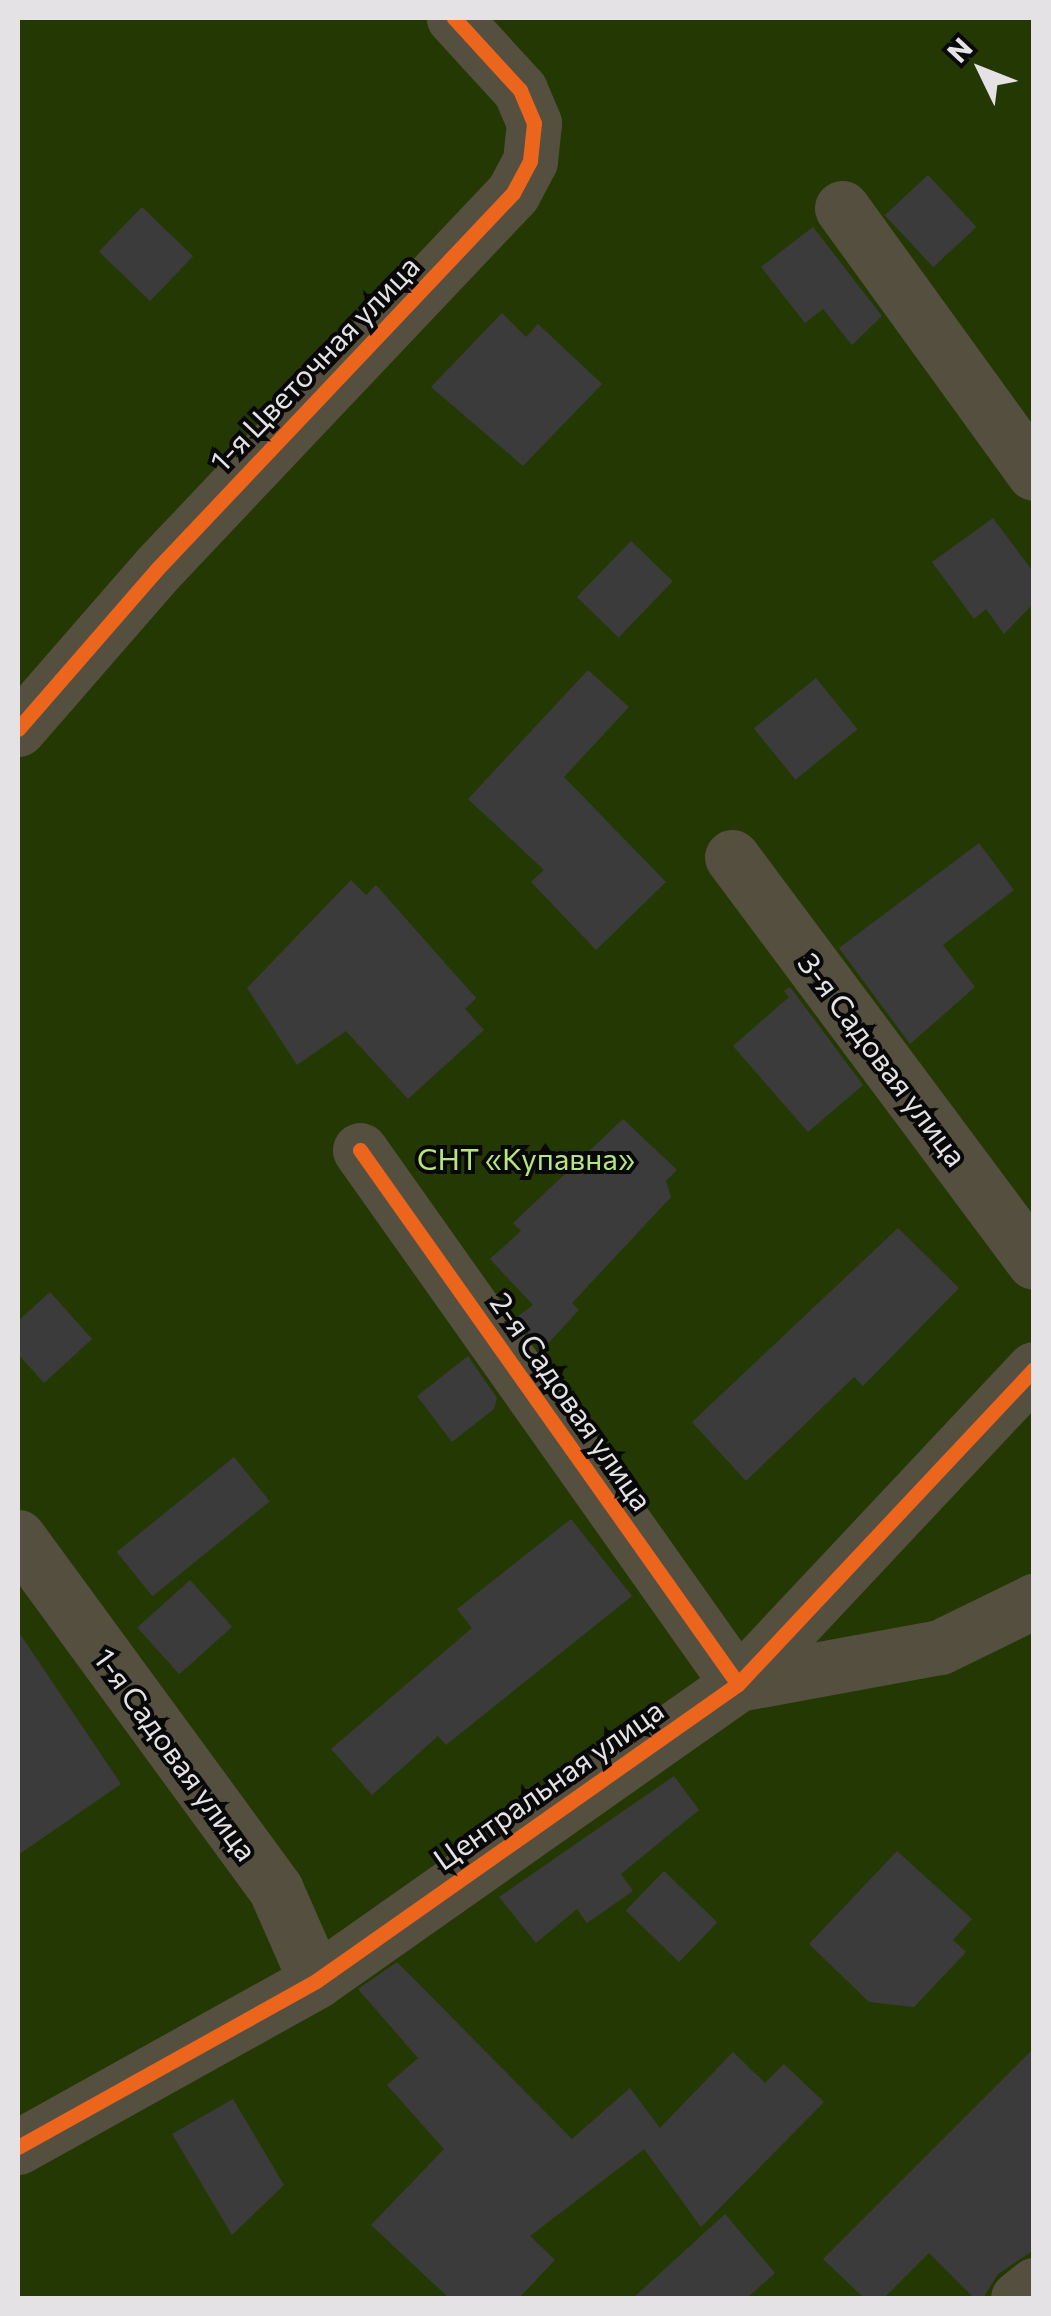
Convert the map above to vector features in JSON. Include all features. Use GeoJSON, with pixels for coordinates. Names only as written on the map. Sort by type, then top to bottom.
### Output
{"type":"FeatureCollection","features":[{"type":"Feature","properties":{"kind":"street","name":"1-я Цветочная улица"},"geometry":{"type":"LineString","coordinates":[[18,729],[158,568],[514,193],[530,161],[534,123],[520,90],[454,18]]}},
{"type":"Feature","properties":{"kind":"street"},"geometry":{"type":"LineString","coordinates":[[842,208],[1034,473]]}},
{"type":"Feature","properties":{"kind":"street","name":"3-я Садовая улица"},"geometry":{"type":"LineString","coordinates":[[732,857],[1034,1262]]}},
{"type":"Feature","properties":{"kind":"street","name":"2-я Садовая улица"},"geometry":{"type":"LineString","coordinates":[[360,1150],[738,1684]]}},
{"type":"Feature","properties":{"kind":"street","name":"Центральная улица"},"geometry":{"type":"LineString","coordinates":[[18,2147],[316,1981],[738,1684],[1034,1369]]}},
{"type":"Feature","properties":{"kind":"street","name":"1-я Садовая улица"},"geometry":{"type":"LineString","coordinates":[[18,1537],[276,1890],[316,1981]]}},
{"type":"Feature","properties":{"kind":"street"},"geometry":{"type":"LineString","coordinates":[[738,1684],[940,1646],[1034,1600]]}},
{"type":"Feature","properties":{"kind":"street"},"geometry":{"type":"LineString","coordinates":[[1018,2298],[1034,2285]]}},
{"type":"Feature","properties":{"kind":"green space","name":"СНТ «Купавна»"},"geometry":{"type":"Polygon","coordinates":[[[18,18],[1033,18],[1033,2298],[18,2298],[18,18]]]}},
{"type":"Feature","properties":{"kind":"building"},"geometry":{"type":"Polygon","coordinates":[[[928,175],[976,227],[933,267],[885,215],[928,175]]]}},
{"type":"Feature","properties":{"kind":"building"},"geometry":{"type":"Polygon","coordinates":[[[142,207],[193,256],[150,301],[99,252],[142,207]]]}},
{"type":"Feature","properties":{"kind":"building"},"geometry":{"type":"Polygon","coordinates":[[[813,227],[882,316],[852,345],[823,309],[805,323],[761,267],[813,227]]]}},
{"type":"Feature","properties":{"kind":"building"},"geometry":{"type":"Polygon","coordinates":[[[502,313],[526,337],[538,324],[602,384],[523,466],[431,387],[502,313]]]}},
{"type":"Feature","properties":{"kind":"building"},"geometry":{"type":"Polygon","coordinates":[[[993,518],[1034,573],[1034,603],[1004,634],[986,609],[974,619],[932,562],[993,518]]]}},
{"type":"Feature","properties":{"kind":"building"},"geometry":{"type":"Polygon","coordinates":[[[631,541],[673,581],[619,637],[577,597],[631,541]]]}},
{"type":"Feature","properties":{"kind":"building"},"geometry":{"type":"Polygon","coordinates":[[[588,670],[629,707],[564,777],[666,882],[596,950],[531,882],[544,870],[468,799],[588,670]]]}},
{"type":"Feature","properties":{"kind":"building"},"geometry":{"type":"Polygon","coordinates":[[[816,678],[858,729],[795,780],[754,728],[816,678]]]}},
{"type":"Feature","properties":{"kind":"building"},"geometry":{"type":"Polygon","coordinates":[[[979,843],[1014,890],[943,945],[975,987],[910,1044],[839,948],[979,843]]]}},
{"type":"Feature","properties":{"kind":"building"},"geometry":{"type":"Polygon","coordinates":[[[351,880],[366,895],[376,885],[476,998],[465,1009],[484,1030],[408,1099],[346,1031],[297,1065],[247,988],[351,880]]]}},
{"type":"Feature","properties":{"kind":"building"},"geometry":{"type":"Polygon","coordinates":[[[790,987],[863,1085],[808,1132],[733,1046],[789,997],[784,991],[790,987]]]}},
{"type":"Feature","properties":{"kind":"building"},"geometry":{"type":"Polygon","coordinates":[[[623,1119],[677,1170],[666,1181],[671,1197],[572,1303],[579,1310],[541,1351],[517,1317],[533,1305],[490,1259],[521,1231],[513,1223],[623,1119]]]}},
{"type":"Feature","properties":{"kind":"building"},"geometry":{"type":"Polygon","coordinates":[[[898,1228],[959,1288],[863,1386],[854,1377],[746,1481],[692,1422],[898,1228]]]}},
{"type":"Feature","properties":{"kind":"building"},"geometry":{"type":"Polygon","coordinates":[[[50,1292],[92,1339],[44,1383],[18,1354],[18,1321],[50,1292]]]}},
{"type":"Feature","properties":{"kind":"building"},"geometry":{"type":"Polygon","coordinates":[[[468,1356],[497,1398],[494,1409],[452,1442],[417,1396],[468,1356]]]}},
{"type":"Feature","properties":{"kind":"building"},"geometry":{"type":"Polygon","coordinates":[[[234,1457],[270,1501],[153,1596],[117,1552],[234,1457]]]}},
{"type":"Feature","properties":{"kind":"building"},"geometry":{"type":"Polygon","coordinates":[[[571,1519],[632,1596],[446,1745],[438,1736],[372,1795],[331,1749],[472,1628],[457,1609],[571,1519]]]}},
{"type":"Feature","properties":{"kind":"building"},"geometry":{"type":"Polygon","coordinates":[[[190,1580],[232,1627],[179,1674],[137,1628],[190,1580]]]}},
{"type":"Feature","properties":{"kind":"building"},"geometry":{"type":"Polygon","coordinates":[[[18,1631],[121,1784],[18,1855],[18,1631]]]}},
{"type":"Feature","properties":{"kind":"building"},"geometry":{"type":"Polygon","coordinates":[[[674,1776],[699,1810],[621,1874],[633,1891],[587,1923],[577,1909],[536,1943],[499,1897],[674,1776]]]}},
{"type":"Feature","properties":{"kind":"building"},"geometry":{"type":"Polygon","coordinates":[[[897,1851],[972,1919],[953,1940],[966,1952],[914,2007],[869,2002],[809,1944],[897,1851]]]}},
{"type":"Feature","properties":{"kind":"building"},"geometry":{"type":"Polygon","coordinates":[[[664,1871],[717,1922],[679,1962],[626,1911],[664,1871]]]}},
{"type":"Feature","properties":{"kind":"building"},"geometry":{"type":"Polygon","coordinates":[[[397,1962],[572,2139],[630,2088],[660,2128],[733,2052],[765,2083],[784,2064],[824,2102],[701,2227],[644,2149],[530,2236],[555,2260],[519,2298],[449,2298],[371,2225],[444,2149],[387,2085],[418,2058],[358,1989],[397,1962]]]}},
{"type":"Feature","properties":{"kind":"building"},"geometry":{"type":"Polygon","coordinates":[[[1034,2048],[1034,2250],[998,2274],[983,2298],[974,2298],[929,2253],[884,2298],[864,2298],[823,2259],[1034,2048]]]}},
{"type":"Feature","properties":{"kind":"building"},"geometry":{"type":"Polygon","coordinates":[[[233,2099],[284,2185],[232,2235],[172,2134],[233,2099]]]}},
{"type":"Feature","properties":{"kind":"building"},"geometry":{"type":"Polygon","coordinates":[[[725,2214],[775,2273],[747,2298],[633,2298],[725,2214]]]}},
{"type":"Feature","properties":{"kind":"cycle path"},"geometry":{"type":"LineString","coordinates":[[18,729],[158,568],[513,193],[530,161],[534,123],[520,90],[454,18]]}},
{"type":"Feature","properties":{"kind":"cycle path"},"geometry":{"type":"LineString","coordinates":[[360,1150],[738,1684]]}},
{"type":"Feature","properties":{"kind":"cycle path"},"geometry":{"type":"LineString","coordinates":[[18,2147],[316,1981],[738,1684],[1034,1369]]}}]}
